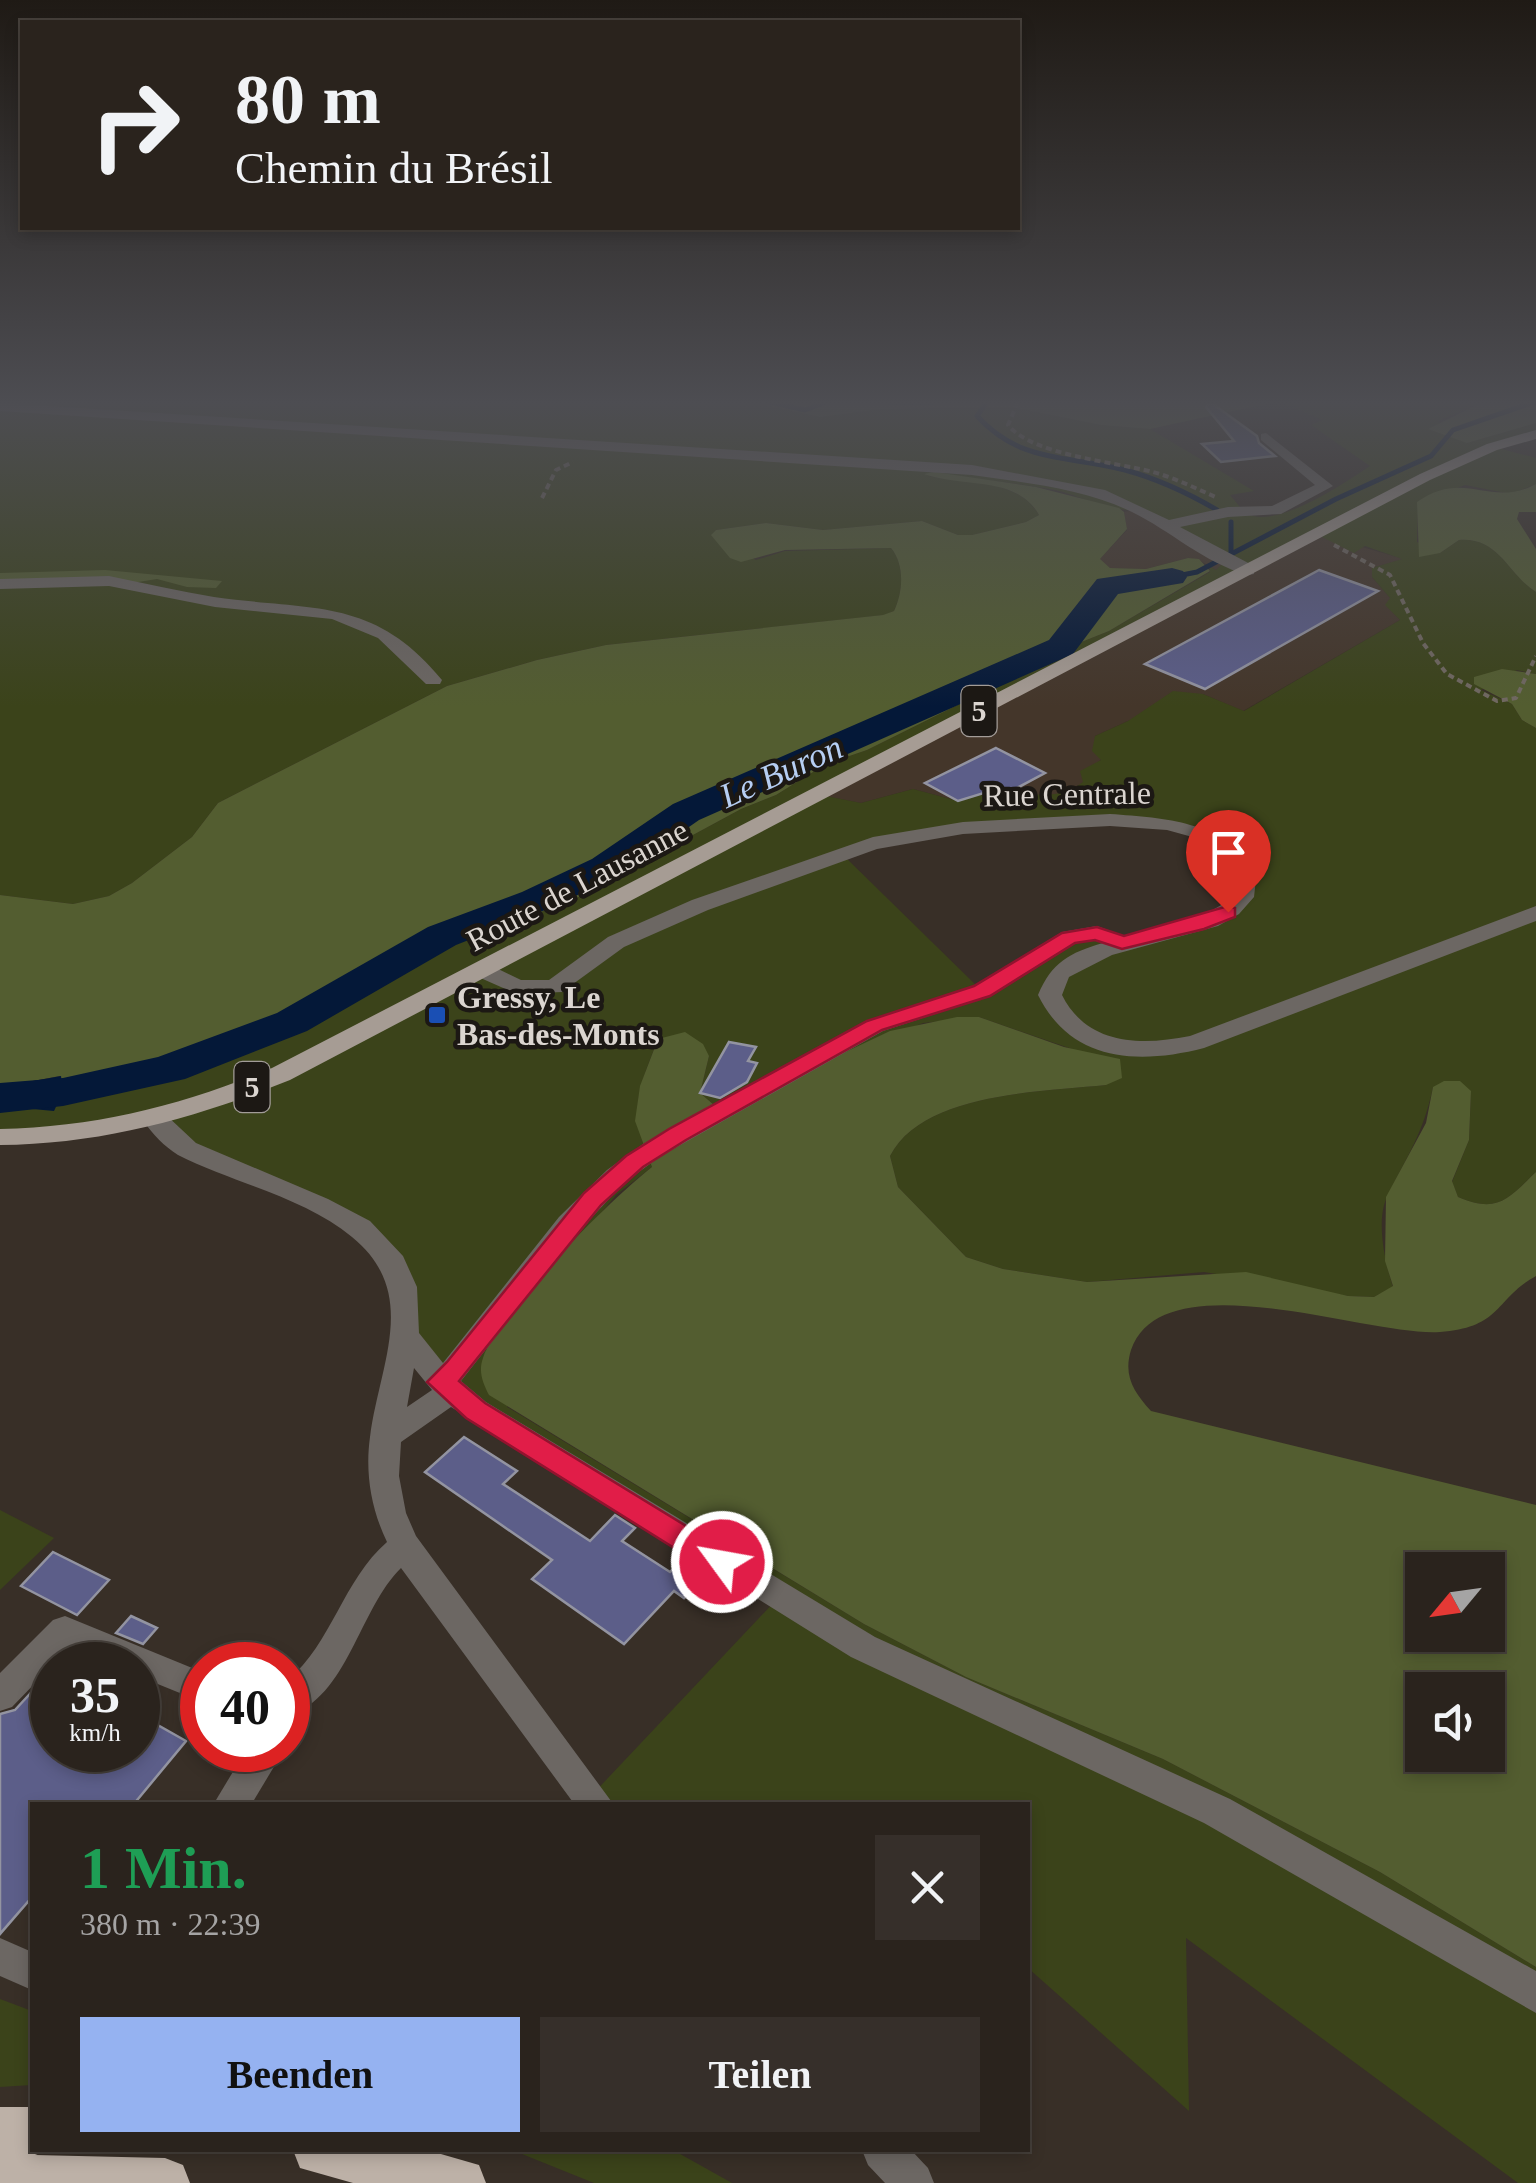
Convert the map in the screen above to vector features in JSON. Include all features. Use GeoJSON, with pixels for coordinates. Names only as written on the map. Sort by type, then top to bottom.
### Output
{"type":"FeatureCollection","features":[{"type":"Feature","properties":{"kind":"highway"},"geometry":{"type":"LineString","coordinates":[[0,2132],[30,2132]]}},
{"type":"Feature","properties":{"kind":"highway"},"geometry":{"type":"LineString","coordinates":[[327,2152],[461,2183]]}},
{"type":"Feature","properties":{"kind":"highway"},"geometry":{"type":"LineString","coordinates":[[0,2180],[164,2183]]}},
{"type":"Feature","properties":{"kind":"main road","name":"Route de Lausanne"},"geometry":{"type":"LineString","coordinates":[[0,1137],[69,1135],[156,1120],[281,1074],[484,971],[1240,567],[1374,504]]}},
{"type":"Feature","properties":{"kind":"street"},"geometry":{"type":"LineString","coordinates":[[1125,504],[1166,525],[1207,554],[1240,567]]}},
{"type":"Feature","properties":{"kind":"street"},"geometry":{"type":"LineString","coordinates":[[1166,525],[1226,513],[1275,510],[1288,504]]}},
{"type":"Feature","properties":{"kind":"street"},"geometry":{"type":"LineString","coordinates":[[0,584],[109,581],[215,602],[334,614],[376,628],[433,680]]}},
{"type":"Feature","properties":{"kind":"street","name":"Rue Centrale"},"geometry":{"type":"LineString","coordinates":[[484,971],[516,987],[554,988],[616,942],[666,919],[842,853],[912,835],[1041,823],[1157,823],[1187,828],[1216,841],[1246,870],[1246,892],[1228,912],[1122,943],[1070,964],[1059,973],[1050,996],[1063,1020],[1094,1040],[1116,1048],[1156,1050],[1212,1036],[1536,913]]}},
{"type":"Feature","properties":{"kind":"street"},"geometry":{"type":"LineString","coordinates":[[384,1437],[446,1387],[569,1224],[616,1176],[652,1150],[875,1026],[982,991],[1070,937],[1097,933],[1122,943]]}},
{"type":"Feature","properties":{"kind":"street"},"geometry":{"type":"LineString","coordinates":[[156,1120],[187,1149],[330,1211],[380,1242],[393,1257],[408,1299],[405,1336],[384,1437],[386,1497],[405,1545],[594,1802]]}},
{"type":"Feature","properties":{"kind":"street"},"geometry":{"type":"LineString","coordinates":[[405,1336],[446,1387],[476,1410],[863,1647],[1217,1811],[1536,1993]]}},
{"type":"Feature","properties":{"kind":"street"},"geometry":{"type":"LineString","coordinates":[[310,1677],[324,1662],[376,1568],[405,1545]]}},
{"type":"Feature","properties":{"kind":"street"},"geometry":{"type":"LineString","coordinates":[[0,1696],[65,1630],[180,1677]]}},
{"type":"Feature","properties":{"kind":"street"},"geometry":{"type":"LineString","coordinates":[[233,1802],[252,1772]]}},
{"type":"Feature","properties":{"kind":"street"},"geometry":{"type":"LineString","coordinates":[[0,1957],[30,1970]]}},
{"type":"Feature","properties":{"kind":"street"},"geometry":{"type":"LineString","coordinates":[[886,2152],[912,2183]]}},
{"type":"Feature","properties":{"kind":"path"},"geometry":{"type":"LineString","coordinates":[[1218,504],[1226,513]]}},
{"type":"Feature","properties":{"kind":"path"},"geometry":{"type":"LineString","coordinates":[[1312,536],[1390,574],[1436,663],[1465,686],[1497,701],[1516,698],[1528,682],[1530,663],[1536,656]]}},
{"type":"Feature","properties":{"kind":"shaded area"},"geometry":{"type":"Polygon","coordinates":[[[1139,509],[1225,562],[1216,570],[1188,558],[1146,569],[1110,568],[1099,560],[1127,530],[1124,512],[1139,509]]]}},
{"type":"Feature","properties":{"kind":"shaded area"},"geometry":{"type":"Polygon","coordinates":[[[1317,534],[1404,559],[1372,568],[1372,577],[1391,599],[1386,605],[1400,620],[1243,711],[1203,694],[1095,736],[1101,759],[1084,782],[1069,793],[1054,797],[1016,793],[1000,797],[990,791],[958,801],[913,789],[861,803],[819,795],[1317,534]]]}},
{"type":"Feature","properties":{"kind":"green space"},"geometry":{"type":"Polygon","coordinates":[[[0,504],[1031,504],[1039,515],[972,535],[958,535],[922,521],[823,530],[766,523],[716,530],[712,535],[756,560],[785,551],[891,548],[899,562],[901,579],[894,611],[606,645],[447,686],[218,803],[192,837],[132,883],[109,896],[73,904],[0,895],[0,504]]]}},
{"type":"Feature","properties":{"kind":"green space"},"geometry":{"type":"Polygon","coordinates":[[[1030,504],[1103,504],[1119,508],[1124,512],[1127,529],[1100,559],[1110,568],[1146,569],[1188,558],[1199,559],[1210,571],[1109,631],[1054,653],[1032,668],[867,750],[826,764],[776,795],[741,809],[571,901],[491,930],[442,936],[339,998],[230,1047],[169,1069],[63,1092],[60,1076],[6,1086],[0,1096],[0,895],[73,904],[109,896],[192,837],[218,803],[447,686],[606,645],[894,611],[901,579],[899,562],[891,548],[785,550],[741,562],[730,558],[711,535],[716,530],[766,523],[823,530],[922,521],[958,535],[972,535],[1039,515],[1030,504]]]}},
{"type":"Feature","properties":{"kind":"green space"},"geometry":{"type":"Polygon","coordinates":[[[1098,504],[1238,504],[1246,513],[1259,517],[1274,516],[1306,504],[1418,504],[1417,542],[1440,553],[1459,540],[1484,544],[1536,592],[1536,674],[1517,670],[1481,690],[1512,704],[1522,720],[1536,728],[1536,1172],[1510,1196],[1493,1204],[1458,1197],[1452,1182],[1469,1140],[1471,1092],[1433,1087],[1420,1131],[1384,1205],[1383,1241],[1393,1287],[1374,1297],[1348,1296],[1204,1272],[1087,1282],[1003,1269],[966,1257],[898,1187],[890,1156],[906,1135],[956,1107],[1018,1094],[1106,1085],[1072,1049],[979,1017],[923,1023],[721,1111],[700,1093],[709,1056],[658,1039],[638,1102],[640,1129],[652,1167],[616,1195],[590,1227],[563,1251],[507,1407],[864,1624],[966,1677],[1163,1759],[1380,1872],[1536,1967],[1536,2183],[1518,2183],[1186,1938],[1189,2111],[1030,1970],[1030,1802],[594,1802],[590,1797],[778,1598],[432,1372],[380,1242],[198,1155],[156,1120],[0,1137],[0,1096],[64,1092],[115,1082],[230,1047],[339,998],[442,936],[491,930],[571,901],[741,809],[776,795],[826,764],[867,750],[1032,668],[1054,653],[1109,631],[1210,572],[1209,566],[1216,570],[1224,562],[1139,509],[1098,504]],[[1316,534],[821,795],[861,803],[913,789],[958,801],[990,791],[1001,797],[1053,794],[1083,782],[1080,771],[1101,760],[1092,751],[1095,736],[1128,721],[1173,691],[1203,694],[1244,711],[1400,620],[1385,605],[1390,598],[1372,577],[1372,568],[1402,559],[1365,546],[1354,553],[1316,534]],[[1168,824],[963,828],[842,854],[982,991],[1070,937],[1123,943],[1197,925],[1246,892],[1229,850],[1168,824]]]}},
{"type":"Feature","properties":{"kind":"green space"},"geometry":{"type":"Polygon","coordinates":[[[1417,504],[1536,504],[1536,512],[1519,512],[1517,519],[1536,549],[1536,592],[1484,544],[1459,540],[1440,553],[1419,557],[1417,504]]]}},
{"type":"Feature","properties":{"kind":"green space"},"geometry":{"type":"Polygon","coordinates":[[[105,570],[222,581],[216,588],[187,587],[157,579],[126,584],[0,584],[0,573],[105,570]]]}},
{"type":"Feature","properties":{"kind":"green space"},"geometry":{"type":"Polygon","coordinates":[[[1502,669],[1536,674],[1536,728],[1522,720],[1512,704],[1474,684],[1474,677],[1502,669]]]}},
{"type":"Feature","properties":{"kind":"green space"},"geometry":{"type":"Polygon","coordinates":[[[957,1017],[979,1017],[1064,1047],[1120,1059],[1122,1078],[1106,1085],[986,1099],[929,1119],[906,1135],[890,1156],[898,1187],[966,1257],[1003,1269],[1087,1282],[1246,1272],[1348,1296],[1374,1297],[1393,1286],[1385,1261],[1386,1197],[1426,1123],[1433,1087],[1444,1081],[1460,1081],[1471,1091],[1469,1140],[1452,1181],[1458,1197],[1493,1204],[1518,1190],[1536,1172],[1536,1276],[1487,1318],[1440,1332],[1270,1308],[1224,1305],[1183,1309],[1151,1323],[1131,1350],[1128,1368],[1135,1390],[1151,1411],[1536,1505],[1536,1967],[1380,1872],[1163,1759],[966,1677],[864,1624],[489,1395],[482,1377],[483,1358],[510,1313],[584,1229],[652,1167],[635,1121],[640,1086],[658,1039],[685,1032],[703,1044],[709,1056],[700,1093],[721,1111],[890,1031],[957,1017]]]}},
{"type":"Feature","properties":{"kind":"green space"},"geometry":{"type":"Polygon","coordinates":[[[0,1510],[54,1538],[0,1590],[0,1510]]]}},
{"type":"Feature","properties":{"kind":"green space"},"geometry":{"type":"Polygon","coordinates":[[[0,1999],[30,2010],[30,2085],[0,2087],[0,1999]]]}},
{"type":"Feature","properties":{"kind":"green space"},"geometry":{"type":"Polygon","coordinates":[[[517,2152],[677,2152],[732,2183],[594,2183],[517,2152]]]}},
{"type":"Feature","properties":{"kind":"water"},"geometry":{"type":"Polygon","coordinates":[[[61,1076],[63,1092],[54,1111],[0,1106],[5,1086],[61,1076]]]}},
{"type":"Feature","properties":{"kind":"building"},"geometry":{"type":"Polygon","coordinates":[[[1319,570],[1378,591],[1205,689],[1145,664],[1319,570]]]}},
{"type":"Feature","properties":{"kind":"building"},"geometry":{"type":"Polygon","coordinates":[[[996,748],[1045,773],[1000,797],[990,791],[958,801],[925,783],[996,748]]]}},
{"type":"Feature","properties":{"kind":"building"},"geometry":{"type":"Polygon","coordinates":[[[729,1042],[756,1047],[748,1061],[757,1063],[747,1082],[720,1098],[700,1093],[729,1042]]]}},
{"type":"Feature","properties":{"kind":"building"},"geometry":{"type":"Polygon","coordinates":[[[464,1437],[517,1471],[503,1484],[590,1541],[615,1515],[635,1528],[622,1541],[670,1572],[675,1567],[699,1583],[684,1598],[674,1591],[624,1644],[532,1579],[552,1560],[425,1472],[464,1437]]]}},
{"type":"Feature","properties":{"kind":"building"},"geometry":{"type":"Polygon","coordinates":[[[53,1552],[109,1580],[77,1615],[21,1586],[53,1552]]]}},
{"type":"Feature","properties":{"kind":"building"},"geometry":{"type":"Polygon","coordinates":[[[131,1616],[157,1628],[145,1642],[116,1633],[131,1616]]]}},
{"type":"Feature","properties":{"kind":"building"},"geometry":{"type":"Polygon","coordinates":[[[30,1694],[30,1772],[160,1772],[160,1726],[180,1738],[180,1748],[135,1802],[30,1802],[30,1899],[0,1934],[0,1714],[15,1710],[30,1694]]]}},
{"type":"Feature","properties":{"kind":"waterway"},"geometry":{"type":"LineString","coordinates":[[1205,504],[1217,510]]}},
{"type":"Feature","properties":{"kind":"waterway","name":"Le Buron"},"geometry":{"type":"LineString","coordinates":[[1172,577],[1197,572],[1327,504]]}},
{"type":"Feature","properties":{"kind":"waterway"},"geometry":{"type":"LineString","coordinates":[[1231,522],[1231,554]]}},
{"type":"Feature","properties":{"kind":"waterway","name":"Le Buron"},"geometry":{"type":"LineString","coordinates":[[0,1098],[63,1092],[169,1069],[292,1022],[442,936],[536,900],[606,867],[686,812],[1061,647],[1108,586],[1172,577]]}},
{"type":"Feature","properties":{"kind":"place","name":"Gressy, Le Bas-des-Monts"},"geometry":{"type":"Point","coordinates":[437,1015]}},
{"type":"Feature","properties":{"kind":"route"},"geometry":{"type":"LineString","coordinates":[[722,1562],[476,1410],[441,1382],[456,1369],[592,1199],[634,1162],[677,1134],[875,1026],[982,991],[1070,937],[1097,933],[1122,943],[1228,912]]}}]}
